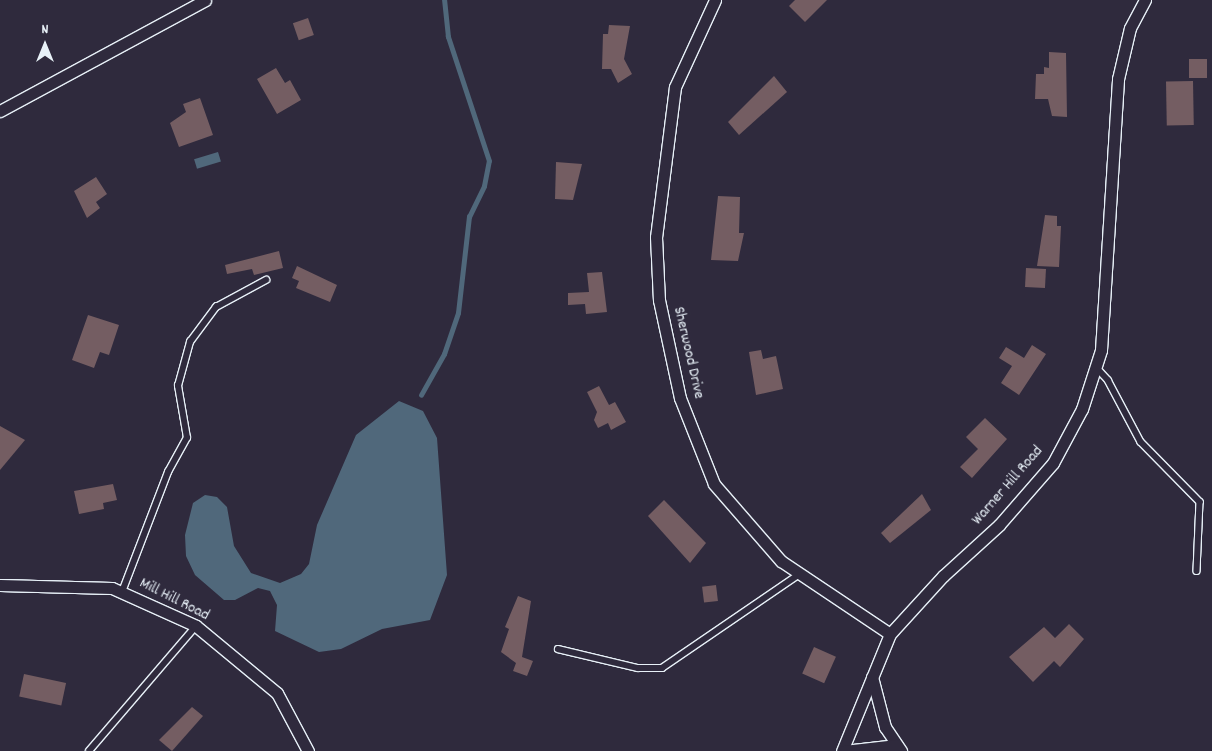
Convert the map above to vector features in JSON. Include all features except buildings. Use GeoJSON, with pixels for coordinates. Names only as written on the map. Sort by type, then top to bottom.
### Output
{"type":"FeatureCollection","features":[{"type":"Feature","properties":{"kind":"street"},"geometry":{"type":"LineString","coordinates":[[0,111],[205,0]]}},
{"type":"Feature","properties":{"kind":"street","name":"Sherwood Drive"},"geometry":{"type":"LineString","coordinates":[[715,0],[675,87],[656,237],[659,300],[680,398],[714,484],[781,561],[890,634]]}},
{"type":"Feature","properties":{"kind":"street","name":"Warner Hill Road"},"geometry":{"type":"LineString","coordinates":[[843,751],[890,634],[943,576],[999,525],[1052,463],[1082,409],[1101,350],[1111,224],[1118,79],[1130,28],[1146,0]]}},
{"type":"Feature","properties":{"kind":"street","name":"Mill Hill Road"},"geometry":{"type":"LineString","coordinates":[[0,585],[112,588],[196,626],[277,693],[308,751]]}},
{"type":"Feature","properties":{"kind":"street"},"geometry":{"type":"LineString","coordinates":[[843,751],[899,748],[886,727],[872,678]]}},
{"type":"Feature","properties":{"kind":"lane"},"geometry":{"type":"LineString","coordinates":[[122,592],[168,472],[187,438],[178,386],[190,342],[216,307],[266,280]]}},
{"type":"Feature","properties":{"kind":"lane"},"geometry":{"type":"LineString","coordinates":[[1096,367],[1108,380],[1141,442],[1167,473],[1200,502],[1197,571]]}},
{"type":"Feature","properties":{"kind":"lane"},"geometry":{"type":"LineString","coordinates":[[558,649],[638,668],[662,668],[800,574]]}},
{"type":"Feature","properties":{"kind":"lane"},"geometry":{"type":"LineString","coordinates":[[89,751],[196,626]]}},
{"type":"Feature","properties":{"kind":"water"},"geometry":{"type":"Polygon","coordinates":[[[218,152],[221,162],[197,169],[194,159],[218,152]]]}},
{"type":"Feature","properties":{"kind":"water"},"geometry":{"type":"Polygon","coordinates":[[[399,401],[423,411],[437,438],[447,575],[430,620],[382,629],[341,649],[319,652],[275,631],[277,605],[270,591],[258,588],[235,600],[224,600],[195,575],[186,556],[185,535],[193,503],[205,495],[217,497],[227,507],[234,546],[251,573],[280,583],[301,574],[309,564],[317,525],[356,435],[399,401]]]}},
{"type":"Feature","properties":{"kind":"waterway"},"geometry":{"type":"LineString","coordinates":[[421,395],[444,354],[458,313],[469,217],[484,186],[489,161],[448,37],[444,0]]}}]}
